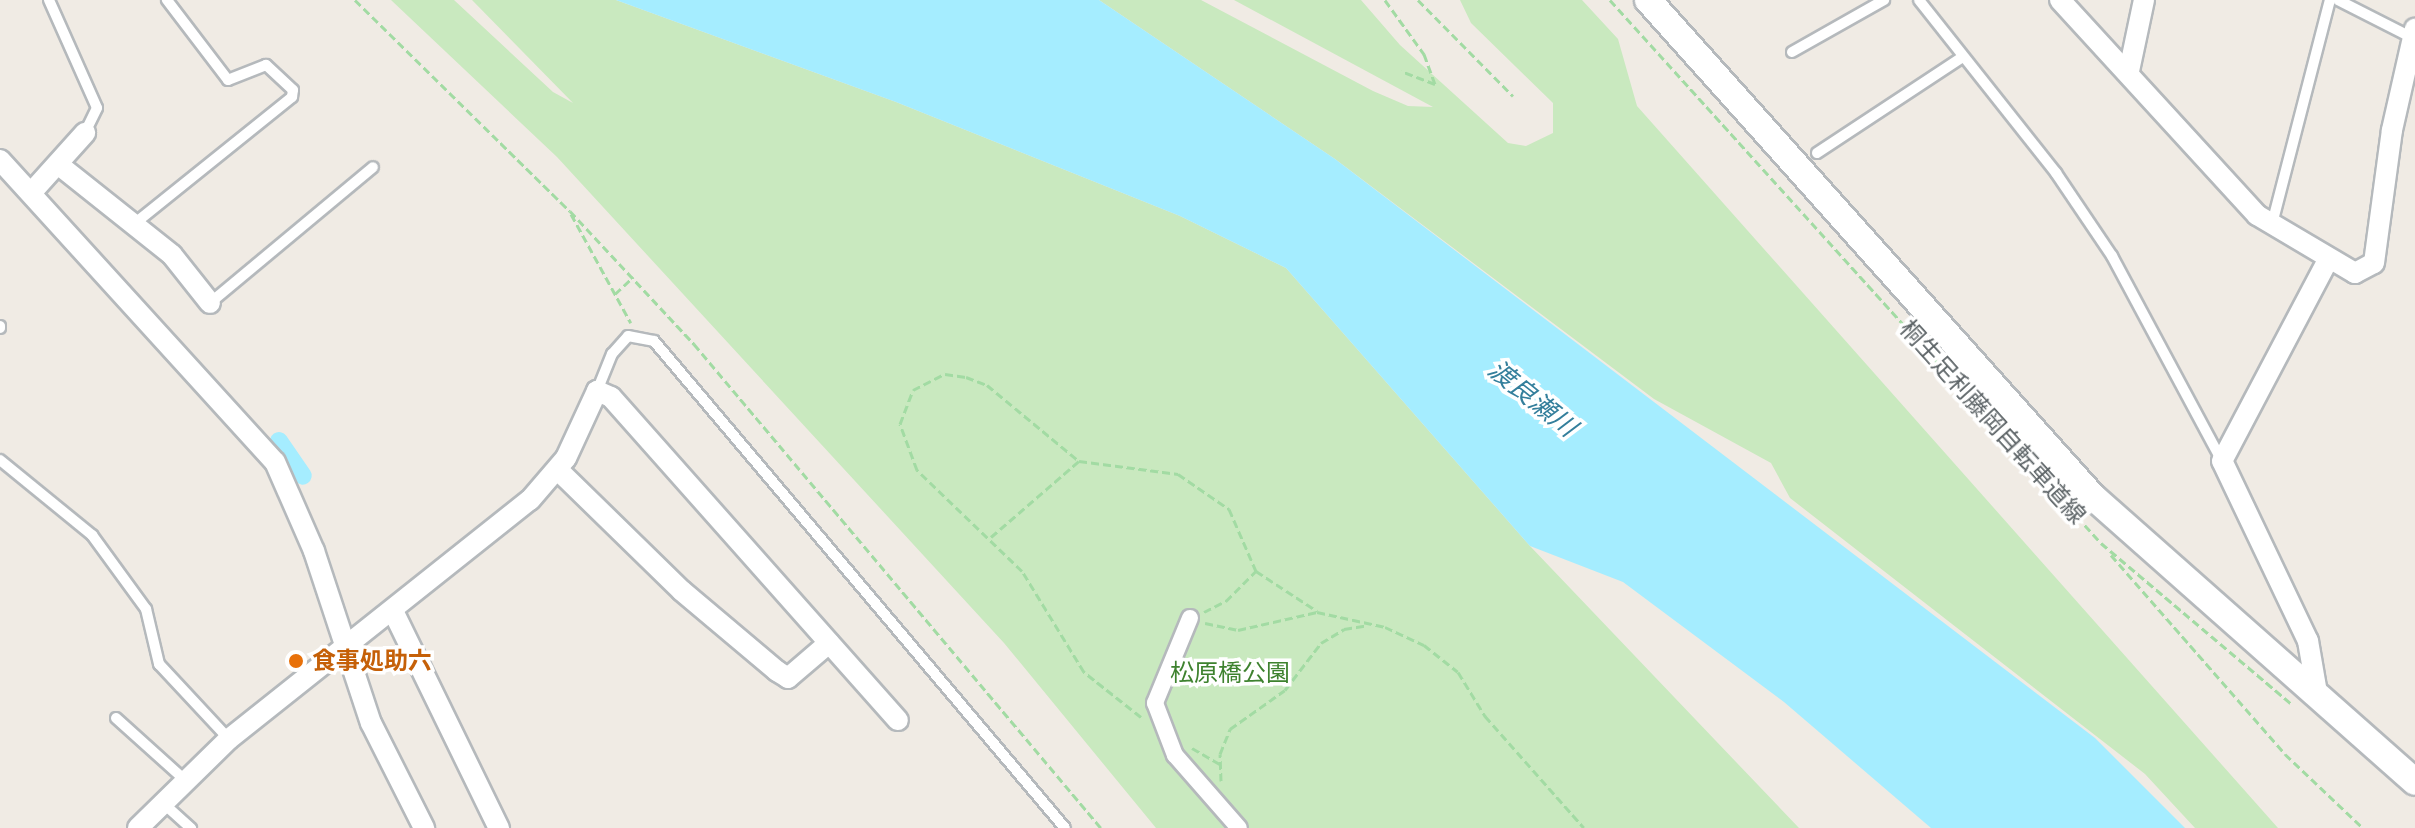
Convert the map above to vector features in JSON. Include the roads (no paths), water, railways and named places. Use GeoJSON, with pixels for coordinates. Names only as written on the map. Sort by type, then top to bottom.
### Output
{"type":"FeatureCollection","features":[{"type":"Feature","properties":{"kind":"street"},"geometry":{"type":"LineString","coordinates":[[1648,0],[2092,496],[2306,699],[2415,782]]}},
{"type":"Feature","properties":{"kind":"street"},"geometry":{"type":"LineString","coordinates":[[2060,0],[2272,226],[2355,273],[2374,263],[2392,130],[2415,35]]}},
{"type":"Feature","properties":{"kind":"street"},"geometry":{"type":"LineString","coordinates":[[2129,71],[2144,0]]}},
{"type":"Feature","properties":{"kind":"street"},"geometry":{"type":"LineString","coordinates":[[31,193],[85,133]]}},
{"type":"Feature","properties":{"kind":"street"},"geometry":{"type":"LineString","coordinates":[[0,160],[275,462],[314,551],[371,723],[424,828]]}},
{"type":"Feature","properties":{"kind":"street"},"geometry":{"type":"LineString","coordinates":[[59,165],[172,255],[210,303]]}},
{"type":"Feature","properties":{"kind":"street"},"geometry":{"type":"LineString","coordinates":[[2306,699],[2308,641],[2222,461],[2328,260]]}},
{"type":"Feature","properties":{"kind":"street"},"geometry":{"type":"LineString","coordinates":[[138,828],[229,739],[489,537],[558,470],[597,391],[611,397],[898,720]]}},
{"type":"Feature","properties":{"kind":"street"},"geometry":{"type":"LineString","coordinates":[[558,470],[682,591],[777,671],[788,678],[829,643]]}},
{"type":"Feature","properties":{"kind":"street"},"geometry":{"type":"LineString","coordinates":[[393,611],[495,827]]}},
{"type":"Feature","properties":{"kind":"street"},"geometry":{"type":"LineString","coordinates":[[1190,618],[1163,674],[1155,703],[1161,729],[1175,755],[1239,828]]}},
{"type":"Feature","properties":{"kind":"lane"},"geometry":{"type":"LineString","coordinates":[[49,0],[97,108],[85,133]]}},
{"type":"Feature","properties":{"kind":"lane"},"geometry":{"type":"LineString","coordinates":[[134,224],[292,97],[293,90],[266,65],[228,80],[167,0]]}},
{"type":"Feature","properties":{"kind":"lane"},"geometry":{"type":"LineString","coordinates":[[1792,52],[1884,0]]}},
{"type":"Feature","properties":{"kind":"lane"},"geometry":{"type":"LineString","coordinates":[[1919,0],[1961,58],[2056,173],[2112,256],[2222,461]]}},
{"type":"Feature","properties":{"kind":"lane"},"geometry":{"type":"LineString","coordinates":[[2272,226],[2330,0]]}},
{"type":"Feature","properties":{"kind":"lane"},"geometry":{"type":"LineString","coordinates":[[2338,0],[2415,35]]}},
{"type":"Feature","properties":{"kind":"lane"},"geometry":{"type":"LineString","coordinates":[[1817,153],[1961,58]]}},
{"type":"Feature","properties":{"kind":"lane"},"geometry":{"type":"LineString","coordinates":[[210,303],[373,167]]}},
{"type":"Feature","properties":{"kind":"lane"},"geometry":{"type":"LineString","coordinates":[[597,391],[612,354],[636,333],[667,354],[1065,828]]}},
{"type":"Feature","properties":{"kind":"lane"},"geometry":{"type":"LineString","coordinates":[[0,460],[92,535],[146,609],[167,676],[229,739]]}},
{"type":"Feature","properties":{"kind":"lane"},"geometry":{"type":"LineString","coordinates":[[116,718],[186,781]]}},
{"type":"Feature","properties":{"kind":"lane"},"geometry":{"type":"LineString","coordinates":[[163,803],[191,828]]}},
{"type":"Feature","properties":{"kind":"water","name":"渡良瀬川"},"geometry":{"type":"Polygon","coordinates":[[[616,0],[1099,0],[1335,159],[2095,738],[2185,828],[1931,828],[1784,702],[1623,582],[1530,546],[1286,268],[1180,216],[896,102],[616,0]]]}},
{"type":"Feature","properties":{"kind":"waterway"},"geometry":{"type":"LineString","coordinates":[[279,441],[303,476]]}},
{"type":"Feature","properties":{"kind":"place","name":"食事処助六"},"geometry":{"type":"Point","coordinates":[296,661]}},
{"type":"Feature","properties":{"kind":"park label","name":"松原橋公園"},"geometry":{"type":"Point","coordinates":[1230,673]}}]}
